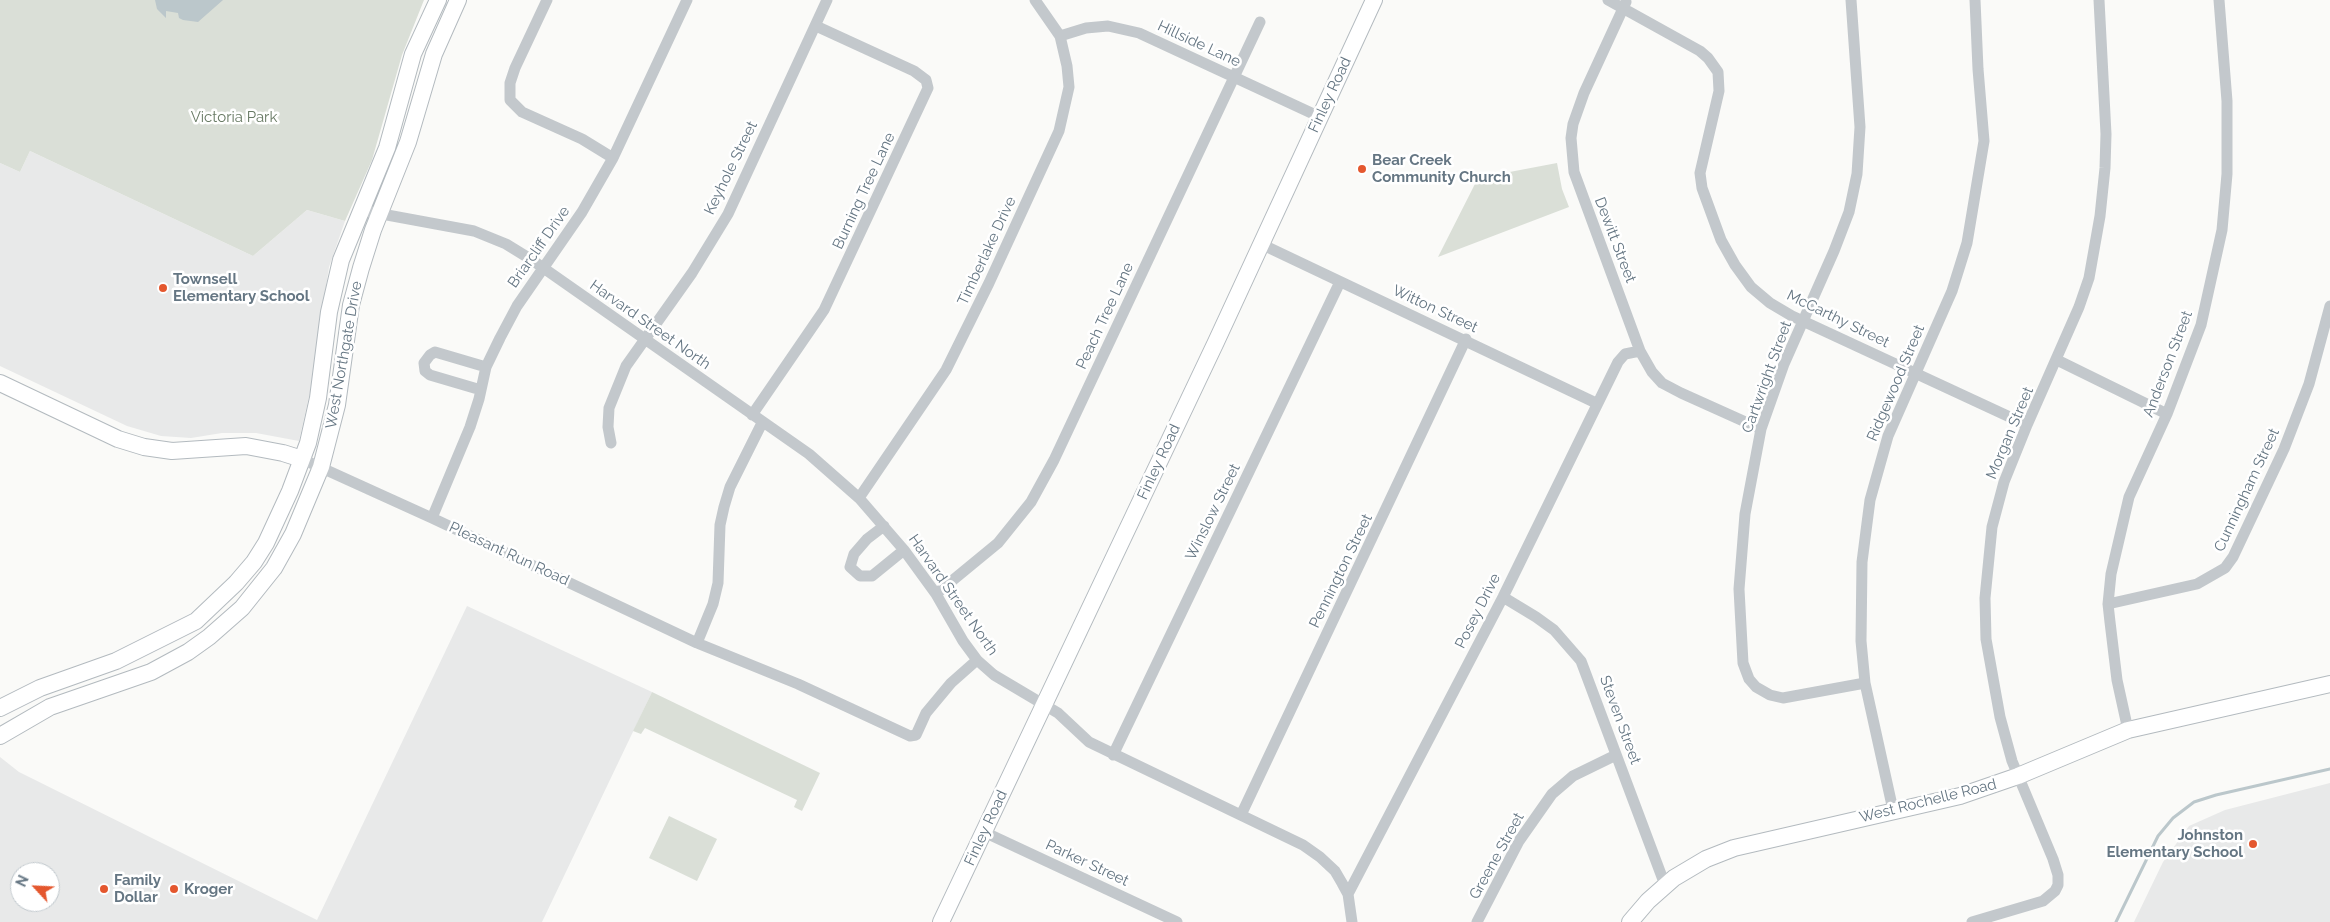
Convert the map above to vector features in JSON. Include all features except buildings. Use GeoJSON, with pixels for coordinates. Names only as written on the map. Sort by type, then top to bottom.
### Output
{"type":"FeatureCollection","features":[{"type":"Feature","properties":{"kind":"street","name":"West Northgate Drive"},"geometry":{"type":"LineString","coordinates":[[0,708],[40,688],[148,647],[196,621],[254,562],[266,543],[284,506],[302,460],[316,413],[329,312],[342,260],[360,210],[387,148],[413,54],[438,0]]}},
{"type":"Feature","properties":{"kind":"street","name":"West Northgate Drive"},"geometry":{"type":"LineString","coordinates":[[2,732],[50,707],[151,672],[188,652],[216,632],[252,597],[284,553],[321,467],[343,375],[352,305],[361,268],[379,215],[405,151],[434,54],[458,0]]}},
{"type":"Feature","properties":{"kind":"street"},"geometry":{"type":"LineString","coordinates":[[547,0],[515,68],[510,84],[510,100],[522,112],[582,139],[613,158]]}},
{"type":"Feature","properties":{"kind":"street","name":"Briarcliff Drive"},"geometry":{"type":"LineString","coordinates":[[432,518],[470,427],[486,367],[517,306],[542,267],[582,212],[613,158],[687,0]]}},
{"type":"Feature","properties":{"kind":"street","name":"Keyhole Street"},"geometry":{"type":"LineString","coordinates":[[611,443],[608,427],[609,408],[626,366],[692,273],[728,214],[827,0]]}},
{"type":"Feature","properties":{"kind":"street","name":"Timberlake Drive"},"geometry":{"type":"LineString","coordinates":[[859,498],[946,370],[989,283],[1055,140],[1069,88],[1067,66],[1060,36],[1035,0]]}},
{"type":"Feature","properties":{"kind":"street","name":"Finley Road"},"geometry":{"type":"LineString","coordinates":[[941,922],[1374,0]]}},
{"type":"Feature","properties":{"kind":"street","name":"McCarthy Street"},"geometry":{"type":"LineString","coordinates":[[1608,0],[1625,4],[1700,51],[1718,72],[1719,90],[1700,173],[1702,188],[1721,240],[1734,265],[1759,295],[1803,321],[2026,425]]}},
{"type":"Feature","properties":{"kind":"street","name":"Cartwright Street"},"geometry":{"type":"LineString","coordinates":[[1851,0],[1860,128],[1857,174],[1849,212],[1784,364],[1761,430],[1745,514],[1739,589],[1743,663],[1749,679],[1756,687],[1770,695],[1783,698],[1865,684]]}},
{"type":"Feature","properties":{"kind":"street","name":"Ridgewood Street"},"geometry":{"type":"LineString","coordinates":[[1894,810],[1865,684],[1861,592],[1863,554],[1870,500],[1888,436],[1952,291],[1967,243],[1974,210],[1984,141],[1975,0]]}},
{"type":"Feature","properties":{"kind":"street","name":"Morgan Street"},"geometry":{"type":"LineString","coordinates":[[1972,922],[2042,902],[2055,891],[2058,874],[2012,761],[1992,679],[1986,639],[1985,598],[1994,519],[2007,476],[2026,425],[2080,307],[2089,278],[2100,216],[2106,134],[2099,0]]}},
{"type":"Feature","properties":{"kind":"street","name":"Anderson Street"},"geometry":{"type":"LineString","coordinates":[[2128,730],[2117,680],[2108,604],[2111,574],[2129,497],[2167,414],[2201,325],[2222,230],[2227,174],[2227,101],[2219,0]]}},
{"type":"Feature","properties":{"kind":"street","name":"Dewitt Street"},"geometry":{"type":"LineString","coordinates":[[1625,4],[1584,93],[1573,124],[1571,156],[1574,172],[1640,351],[1652,372],[1662,383],[1761,430]]}},
{"type":"Feature","properties":{"kind":"street","name":"Peach Tree Lane"},"geometry":{"type":"LineString","coordinates":[[936,594],[998,542],[1031,502],[1059,451],[1260,22]]}},
{"type":"Feature","properties":{"kind":"street","name":"Burning Tree Lane"},"geometry":{"type":"LineString","coordinates":[[752,415],[824,310],[928,88],[926,80],[914,71],[816,26]]}},
{"type":"Feature","properties":{"kind":"street","name":"Hillside Lane"},"geometry":{"type":"LineString","coordinates":[[1060,36],[1086,28],[1108,26],[1139,33],[1320,117]]}},
{"type":"Feature","properties":{"kind":"street","name":"Harvard Street North"},"geometry":{"type":"LineString","coordinates":[[360,210],[474,231],[506,244],[542,267],[762,423],[809,454],[859,498],[904,550],[936,594],[963,641],[977,660],[1012,688],[1058,713],[1089,742],[1303,845],[1335,871],[1348,894],[1352,922]]}},
{"type":"Feature","properties":{"kind":"street","name":"Witton Street"},"geometry":{"type":"LineString","coordinates":[[1260,244],[1466,339],[1596,403]]}},
{"type":"Feature","properties":{"kind":"street","name":"Winslow Street"},"geometry":{"type":"LineString","coordinates":[[1113,755],[1340,282]]}},
{"type":"Feature","properties":{"kind":"street","name":"Cunningham Street"},"geometry":{"type":"LineString","coordinates":[[2108,604],[2197,584],[2224,568],[2233,557],[2284,449],[2309,384],[2330,306]]}},
{"type":"Feature","properties":{"kind":"street","name":"Pennington Street"},"geometry":{"type":"LineString","coordinates":[[1240,815],[1466,339]]}},
{"type":"Feature","properties":{"kind":"street","name":"Posey Drive"},"geometry":{"type":"LineString","coordinates":[[1348,894],[1503,597],[1596,403],[1618,362],[1625,354],[1640,351]]}},
{"type":"Feature","properties":{"kind":"street"},"geometry":{"type":"LineString","coordinates":[[481,390],[430,375],[425,371],[424,363],[435,352],[486,367]]}},
{"type":"Feature","properties":{"kind":"street"},"geometry":{"type":"LineString","coordinates":[[2057,360],[2167,414]]}},
{"type":"Feature","properties":{"kind":"street","name":"Pleasant Run Road"},"geometry":{"type":"LineString","coordinates":[[0,383],[118,439],[144,447],[181,451],[246,446],[283,453],[321,467],[697,643],[798,684],[910,736],[916,735],[926,713],[951,683],[977,660]]}},
{"type":"Feature","properties":{"kind":"street"},"geometry":{"type":"LineString","coordinates":[[697,643],[713,604],[718,583],[720,525],[724,507],[730,487],[762,423]]}},
{"type":"Feature","properties":{"kind":"street"},"geometry":{"type":"LineString","coordinates":[[884,526],[867,539],[854,554],[850,567],[860,576],[872,576],[904,550]]}},
{"type":"Feature","properties":{"kind":"street"},"geometry":{"type":"LineString","coordinates":[[236,582],[252,597]]}},
{"type":"Feature","properties":{"kind":"street","name":"Steven Street"},"geometry":{"type":"LineString","coordinates":[[1503,597],[1554,630],[1581,661],[1665,884]]}},
{"type":"Feature","properties":{"kind":"street"},"geometry":{"type":"LineString","coordinates":[[81,674],[89,695]]}},
{"type":"Feature","properties":{"kind":"street","name":"West Rochelle Road"},"geometry":{"type":"LineString","coordinates":[[1630,922],[1665,884],[1690,868],[1734,848],[1960,796],[2018,776],[2128,730],[2330,684]]}},
{"type":"Feature","properties":{"kind":"street","name":"Greene Street"},"geometry":{"type":"LineString","coordinates":[[1477,922],[1519,841],[1552,794],[1573,776],[1616,755]]}},
{"type":"Feature","properties":{"kind":"street","name":"Parker Street"},"geometry":{"type":"LineString","coordinates":[[984,832],[1177,922]]}},
{"type":"Feature","properties":{"kind":"shaded area"},"geometry":{"type":"Polygon","coordinates":[[[155,0],[223,0],[198,22],[183,20],[179,18],[178,13],[166,11],[166,18],[157,9],[155,0]]]}},
{"type":"Feature","properties":{"kind":"shaded area","name":"Townsell Elementary School"},"geometry":{"type":"Polygon","coordinates":[[[30,151],[253,256],[307,210],[345,221],[329,267],[310,392],[299,441],[256,433],[222,433],[191,438],[161,436],[127,426],[0,366],[0,163],[20,172],[30,151]]]}},
{"type":"Feature","properties":{"kind":"shaded area"},"geometry":{"type":"Polygon","coordinates":[[[467,606],[652,692],[542,922],[0,922],[0,757],[19,772],[317,920],[467,606]]]}},
{"type":"Feature","properties":{"kind":"shaded area","name":"Johnston Elementary School"},"geometry":{"type":"Polygon","coordinates":[[[2330,783],[2330,922],[2134,922],[2163,862],[2189,826],[2225,810],[2330,783]]]}},
{"type":"Feature","properties":{"kind":"green space","name":"Victoria Park"},"geometry":{"type":"Polygon","coordinates":[[[0,0],[424,0],[402,55],[372,160],[345,221],[307,210],[253,256],[30,151],[20,172],[0,163],[0,0]]]}},
{"type":"Feature","properties":{"kind":"green space"},"geometry":{"type":"Polygon","coordinates":[[[1557,163],[1562,189],[1569,207],[1438,257],[1478,178],[1557,163]]]}},
{"type":"Feature","properties":{"kind":"green space"},"geometry":{"type":"Polygon","coordinates":[[[652,692],[820,773],[802,811],[794,807],[797,800],[645,728],[641,734],[633,731],[652,692]]]}},
{"type":"Feature","properties":{"kind":"green space"},"geometry":{"type":"Polygon","coordinates":[[[669,816],[717,839],[697,881],[649,858],[669,816]]]}},
{"type":"Feature","properties":{"kind":"waterway"},"geometry":{"type":"LineString","coordinates":[[2116,922],[2158,836],[2173,818],[2194,802],[2216,795],[2330,769]]}},
{"type":"Feature","properties":{"kind":"place","name":"Bear Creek Community Church"},"geometry":{"type":"Point","coordinates":[1362,169]}},
{"type":"Feature","properties":{"kind":"place","name":"Townsell Elementary School"},"geometry":{"type":"Point","coordinates":[163,288]}},
{"type":"Feature","properties":{"kind":"place","name":"Johnston Elementary School"},"geometry":{"type":"Point","coordinates":[2253,844]}},
{"type":"Feature","properties":{"kind":"place","name":"Family Dollar"},"geometry":{"type":"Point","coordinates":[104,889]}},
{"type":"Feature","properties":{"kind":"place","name":"Kroger"},"geometry":{"type":"Point","coordinates":[174,889]}}]}
